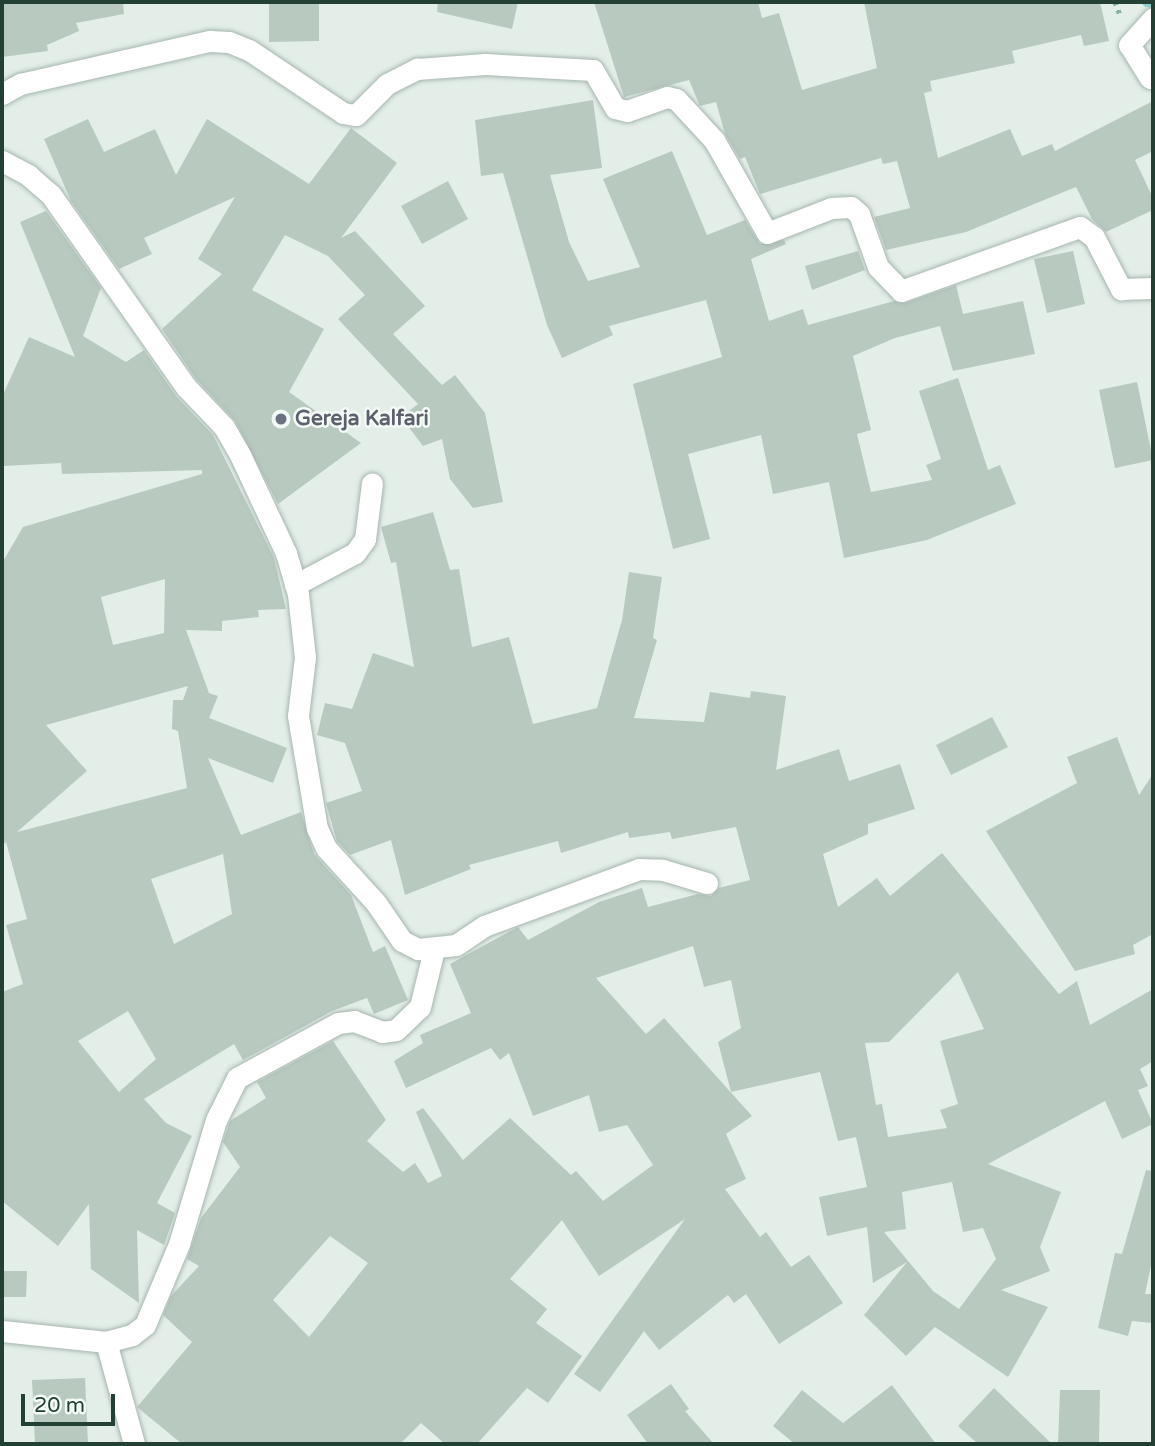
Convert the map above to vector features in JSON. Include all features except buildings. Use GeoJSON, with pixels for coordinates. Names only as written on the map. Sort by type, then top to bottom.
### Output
{"type":"FeatureCollection","features":[{"type":"Feature","properties":{"kind":"street"},"geometry":{"type":"LineString","coordinates":[[1150,78],[1129,45],[1152,21]]}},
{"type":"Feature","properties":{"kind":"street"},"geometry":{"type":"LineString","coordinates":[[2,94],[20,84],[210,41],[229,42],[249,50],[343,113],[356,115],[387,84],[417,69],[485,64],[593,69],[615,108],[627,111],[667,97],[676,99],[715,140],[767,233],[831,208],[851,207],[859,214],[878,267],[901,291],[1080,227],[1094,237],[1121,289],[1153,288]]}},
{"type":"Feature","properties":{"kind":"street"},"geometry":{"type":"LineString","coordinates":[[2,161],[29,175],[51,195],[186,387],[224,427],[261,497],[295,584],[305,632],[298,716],[317,828],[327,848],[376,903],[402,941],[418,950],[456,945],[484,926],[578,888],[639,869],[663,870],[707,883]]}},
{"type":"Feature","properties":{"kind":"street"},"geometry":{"type":"LineString","coordinates":[[295,584],[355,554],[365,539],[372,483]]}},
{"type":"Feature","properties":{"kind":"street"},"geometry":{"type":"LineString","coordinates":[[2,1331],[106,1342],[132,1335],[145,1325],[179,1244],[216,1120],[237,1078],[338,1023],[354,1021],[382,1032],[396,1030],[419,1007],[434,949]]}},
{"type":"Feature","properties":{"kind":"street"},"geometry":{"type":"LineString","coordinates":[[106,1342],[134,1444]]}},
{"type":"Feature","properties":{"kind":"waterway"},"geometry":{"type":"LineString","coordinates":[[1147,2],[1153,3]]}},
{"type":"Feature","properties":{"kind":"place","name":"Gereja Kalfari"},"geometry":{"type":"Point","coordinates":[281,419]}}]}
